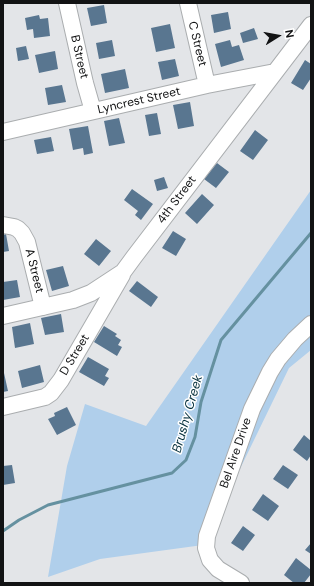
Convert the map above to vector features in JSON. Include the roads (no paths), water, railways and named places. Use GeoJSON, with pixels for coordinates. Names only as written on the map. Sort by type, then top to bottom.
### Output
{"type":"FeatureCollection","features":[{"type":"Feature","properties":{"kind":"street","name":"B Street"},"geometry":{"type":"LineString","coordinates":[[67,3],[85,83],[93,111]]}},
{"type":"Feature","properties":{"kind":"street","name":"C Street"},"geometry":{"type":"LineString","coordinates":[[188,3],[207,85]]}},
{"type":"Feature","properties":{"kind":"street","name":"4th Street"},"geometry":{"type":"LineString","coordinates":[[3,316],[73,300],[91,293],[123,272],[311,25]]}},
{"type":"Feature","properties":{"kind":"street","name":"Lyncrest Street"},"geometry":{"type":"LineString","coordinates":[[3,132],[207,85],[275,72]]}},
{"type":"Feature","properties":{"kind":"street","name":"A Street"},"geometry":{"type":"LineString","coordinates":[[3,225],[14,227],[22,233],[27,242],[43,307]]}},
{"type":"Feature","properties":{"kind":"street","name":"D Street"},"geometry":{"type":"LineString","coordinates":[[3,407],[45,397],[51,393],[61,380],[123,272]]}},
{"type":"Feature","properties":{"kind":"street","name":"Bel Aire Drive"},"geometry":{"type":"LineString","coordinates":[[241,583],[218,569],[210,560],[206,548],[207,536],[252,409],[270,372],[278,359],[295,339],[311,324]]}},
{"type":"Feature","properties":{"kind":"waterway","name":"Brushy Creek"},"geometry":{"type":"LineString","coordinates":[[3,531],[19,520],[48,505],[172,473],[186,460],[195,437],[201,402],[221,340],[311,233]]}}]}
